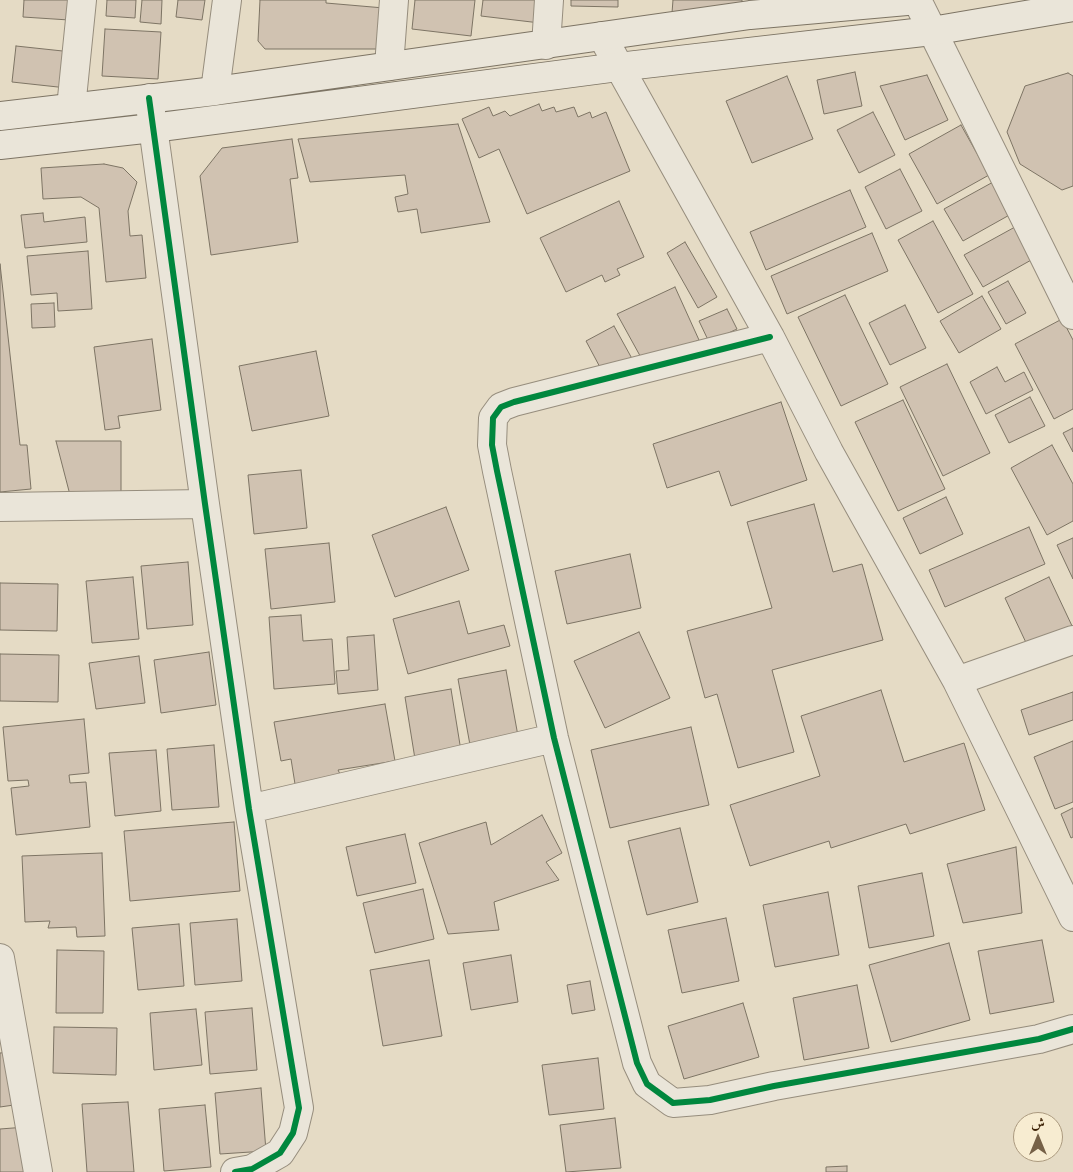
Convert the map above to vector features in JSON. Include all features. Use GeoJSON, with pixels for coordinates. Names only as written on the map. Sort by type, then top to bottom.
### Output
{"type":"FeatureCollection","features":[{"type":"Feature","properties":{"kind":"street"},"geometry":{"type":"LineString","coordinates":[[71,108],[82,0]]}},
{"type":"Feature","properties":{"kind":"street"},"geometry":{"type":"LineString","coordinates":[[215,91],[227,0]]}},
{"type":"Feature","properties":{"kind":"street"},"geometry":{"type":"LineString","coordinates":[[389,66],[394,0]]}},
{"type":"Feature","properties":{"kind":"street"},"geometry":{"type":"LineString","coordinates":[[546,45],[549,0]]}},
{"type":"Feature","properties":{"kind":"street"},"geometry":{"type":"LineString","coordinates":[[0,116],[215,91],[546,45],[750,8],[918,0],[1073,314]]}},
{"type":"Feature","properties":{"kind":"street"},"geometry":{"type":"LineString","coordinates":[[0,145],[153,128],[618,67],[932,31],[1073,7]]}},
{"type":"Feature","properties":{"kind":"street"},"geometry":{"type":"LineString","coordinates":[[602,36],[770,337],[829,452],[958,681],[1073,917]]}},
{"type":"Feature","properties":{"kind":"street"},"geometry":{"type":"LineString","coordinates":[[149,98],[204,504],[250,809],[299,1108],[294,1133],[280,1153],[252,1169],[235,1172]]}},
{"type":"Feature","properties":{"kind":"street"},"geometry":{"type":"LineString","coordinates":[[770,337],[514,402],[501,407],[493,418],[492,445],[554,738],[637,1063],[647,1084],[673,1103],[710,1100],[774,1086],[1039,1039],[1073,1029]]}},
{"type":"Feature","properties":{"kind":"street"},"geometry":{"type":"LineString","coordinates":[[0,507],[204,504]]}},
{"type":"Feature","properties":{"kind":"street"},"geometry":{"type":"LineString","coordinates":[[958,681],[1073,640]]}},
{"type":"Feature","properties":{"kind":"street"},"geometry":{"type":"LineString","coordinates":[[250,809],[554,738]]}},
{"type":"Feature","properties":{"kind":"street"},"geometry":{"type":"LineString","coordinates":[[0,958],[38,1172]]}},
{"type":"Feature","properties":{"kind":"building"},"geometry":{"type":"Polygon","coordinates":[[[24,0],[70,0],[69,20],[23,17],[24,0]]]}},
{"type":"Feature","properties":{"kind":"building"},"geometry":{"type":"Polygon","coordinates":[[[107,0],[136,0],[135,18],[106,16],[107,0]]]}},
{"type":"Feature","properties":{"kind":"building"},"geometry":{"type":"Polygon","coordinates":[[[142,0],[162,0],[161,24],[140,22],[142,0]]]}},
{"type":"Feature","properties":{"kind":"building"},"geometry":{"type":"Polygon","coordinates":[[[178,0],[205,0],[202,20],[176,17],[178,0]]]}},
{"type":"Feature","properties":{"kind":"building"},"geometry":{"type":"Polygon","coordinates":[[[260,0],[326,0],[326,3],[384,8],[383,49],[265,49],[258,41],[260,0]]]}},
{"type":"Feature","properties":{"kind":"building"},"geometry":{"type":"Polygon","coordinates":[[[415,0],[475,0],[471,36],[412,29],[415,0]]]}},
{"type":"Feature","properties":{"kind":"building"},"geometry":{"type":"Polygon","coordinates":[[[483,0],[542,0],[540,23],[481,16],[483,0]]]}},
{"type":"Feature","properties":{"kind":"building"},"geometry":{"type":"Polygon","coordinates":[[[571,0],[618,0],[618,7],[571,6],[571,0]]]}},
{"type":"Feature","properties":{"kind":"building"},"geometry":{"type":"Polygon","coordinates":[[[673,0],[742,0],[742,7],[672,13],[673,0]]]}},
{"type":"Feature","properties":{"kind":"building"},"geometry":{"type":"Polygon","coordinates":[[[105,29],[161,32],[158,79],[102,76],[105,29]]]}},
{"type":"Feature","properties":{"kind":"building"},"geometry":{"type":"Polygon","coordinates":[[[16,46],[72,52],[67,88],[12,82],[16,46]]]}},
{"type":"Feature","properties":{"kind":"building"},"geometry":{"type":"Polygon","coordinates":[[[855,72],[862,106],[824,114],[817,80],[855,72]]]}},
{"type":"Feature","properties":{"kind":"building"},"geometry":{"type":"Polygon","coordinates":[[[1068,73],[1073,76],[1073,186],[1062,190],[1020,164],[1007,132],[1025,86],[1068,73]]]}},
{"type":"Feature","properties":{"kind":"building"},"geometry":{"type":"Polygon","coordinates":[[[927,75],[948,120],[905,140],[880,86],[927,75]]]}},
{"type":"Feature","properties":{"kind":"building"},"geometry":{"type":"Polygon","coordinates":[[[787,76],[813,139],[752,163],[726,101],[787,76]]]}},
{"type":"Feature","properties":{"kind":"building"},"geometry":{"type":"Polygon","coordinates":[[[539,104],[542,111],[554,107],[556,112],[574,107],[578,117],[590,112],[592,118],[606,112],[630,171],[527,214],[499,149],[479,158],[462,119],[489,107],[493,116],[505,111],[510,116],[539,104]]]}},
{"type":"Feature","properties":{"kind":"building"},"geometry":{"type":"Polygon","coordinates":[[[873,112],[895,155],[859,173],[837,130],[873,112]]]}},
{"type":"Feature","properties":{"kind":"building"},"geometry":{"type":"Polygon","coordinates":[[[458,124],[490,222],[421,233],[417,209],[398,212],[395,197],[408,194],[405,175],[310,182],[298,139],[458,124]]]}},
{"type":"Feature","properties":{"kind":"building"},"geometry":{"type":"Polygon","coordinates":[[[961,125],[989,175],[937,204],[909,154],[961,125]]]}},
{"type":"Feature","properties":{"kind":"building"},"geometry":{"type":"Polygon","coordinates":[[[292,139],[298,178],[290,179],[298,242],[211,255],[200,176],[222,148],[292,139]]]}},
{"type":"Feature","properties":{"kind":"building"},"geometry":{"type":"Polygon","coordinates":[[[104,164],[123,168],[137,182],[128,211],[130,236],[142,235],[146,278],[106,282],[99,208],[81,197],[43,199],[41,168],[104,164]]]}},
{"type":"Feature","properties":{"kind":"building"},"geometry":{"type":"Polygon","coordinates":[[[900,169],[922,211],[886,229],[865,187],[900,169]]]}},
{"type":"Feature","properties":{"kind":"building"},"geometry":{"type":"Polygon","coordinates":[[[995,181],[1013,213],[963,241],[944,209],[995,181]]]}},
{"type":"Feature","properties":{"kind":"building"},"geometry":{"type":"Polygon","coordinates":[[[850,190],[866,227],[766,270],[750,232],[850,190]]]}},
{"type":"Feature","properties":{"kind":"building"},"geometry":{"type":"Polygon","coordinates":[[[619,201],[644,257],[617,269],[620,275],[605,282],[602,275],[566,292],[540,238],[619,201]]]}},
{"type":"Feature","properties":{"kind":"building"},"geometry":{"type":"Polygon","coordinates":[[[43,213],[44,222],[85,217],[87,242],[25,248],[21,215],[43,213]]]}},
{"type":"Feature","properties":{"kind":"building"},"geometry":{"type":"Polygon","coordinates":[[[933,221],[973,294],[938,313],[898,240],[933,221]]]}},
{"type":"Feature","properties":{"kind":"building"},"geometry":{"type":"Polygon","coordinates":[[[1015,227],[1033,259],[983,287],[964,255],[1015,227]]]}},
{"type":"Feature","properties":{"kind":"building"},"geometry":{"type":"Polygon","coordinates":[[[872,233],[888,271],[787,314],[771,276],[872,233]]]}},
{"type":"Feature","properties":{"kind":"building"},"geometry":{"type":"Polygon","coordinates":[[[685,242],[717,297],[698,308],[667,253],[685,242]]]}},
{"type":"Feature","properties":{"kind":"building"},"geometry":{"type":"Polygon","coordinates":[[[88,251],[92,309],[58,311],[57,293],[31,295],[27,256],[88,251]]]}},
{"type":"Feature","properties":{"kind":"building"},"geometry":{"type":"Polygon","coordinates":[[[0,264],[20,445],[27,445],[31,489],[0,492],[0,264]]]}},
{"type":"Feature","properties":{"kind":"building"},"geometry":{"type":"Polygon","coordinates":[[[1008,281],[1026,313],[1006,324],[988,292],[1008,281]]]}},
{"type":"Feature","properties":{"kind":"building"},"geometry":{"type":"Polygon","coordinates":[[[675,287],[699,340],[644,363],[617,314],[675,287]]]}},
{"type":"Feature","properties":{"kind":"building"},"geometry":{"type":"Polygon","coordinates":[[[845,295],[888,384],[841,406],[798,317],[845,295]]]}},
{"type":"Feature","properties":{"kind":"building"},"geometry":{"type":"Polygon","coordinates":[[[982,296],[1001,329],[959,353],[940,321],[982,296]]]}},
{"type":"Feature","properties":{"kind":"building"},"geometry":{"type":"Polygon","coordinates":[[[54,303],[55,327],[32,328],[31,304],[54,303]]]}},
{"type":"Feature","properties":{"kind":"building"},"geometry":{"type":"Polygon","coordinates":[[[905,305],[926,348],[890,365],[869,323],[905,305]]]}},
{"type":"Feature","properties":{"kind":"building"},"geometry":{"type":"Polygon","coordinates":[[[727,309],[737,329],[709,342],[699,321],[727,309]]]}},
{"type":"Feature","properties":{"kind":"building"},"geometry":{"type":"Polygon","coordinates":[[[1062,319],[1073,340],[1073,409],[1054,419],[1015,344],[1062,319]]]}},
{"type":"Feature","properties":{"kind":"building"},"geometry":{"type":"Polygon","coordinates":[[[614,326],[635,364],[602,371],[586,341],[614,326]]]}},
{"type":"Feature","properties":{"kind":"building"},"geometry":{"type":"Polygon","coordinates":[[[152,339],[161,410],[118,416],[120,428],[105,430],[94,347],[152,339]]]}},
{"type":"Feature","properties":{"kind":"building"},"geometry":{"type":"Polygon","coordinates":[[[316,351],[329,416],[252,431],[239,366],[316,351]]]}},
{"type":"Feature","properties":{"kind":"building"},"geometry":{"type":"Polygon","coordinates":[[[947,364],[990,453],[943,476],[900,387],[947,364]]]}},
{"type":"Feature","properties":{"kind":"building"},"geometry":{"type":"Polygon","coordinates":[[[997,367],[1005,382],[1024,372],[1033,390],[986,414],[970,382],[997,367]]]}},
{"type":"Feature","properties":{"kind":"building"},"geometry":{"type":"Polygon","coordinates":[[[1030,397],[1045,426],[1009,443],[995,415],[1030,397]]]}},
{"type":"Feature","properties":{"kind":"building"},"geometry":{"type":"Polygon","coordinates":[[[903,400],[945,489],[898,511],[855,422],[903,400]]]}},
{"type":"Feature","properties":{"kind":"building"},"geometry":{"type":"Polygon","coordinates":[[[781,402],[807,480],[731,506],[719,471],[667,488],[653,444],[781,402]]]}},
{"type":"Feature","properties":{"kind":"building"},"geometry":{"type":"Polygon","coordinates":[[[1073,428],[1073,452],[1063,433],[1073,428]]]}},
{"type":"Feature","properties":{"kind":"building"},"geometry":{"type":"Polygon","coordinates":[[[56,441],[121,441],[121,495],[70,495],[56,441]]]}},
{"type":"Feature","properties":{"kind":"building"},"geometry":{"type":"Polygon","coordinates":[[[1052,445],[1073,484],[1073,521],[1047,535],[1011,468],[1052,445]]]}},
{"type":"Feature","properties":{"kind":"building"},"geometry":{"type":"Polygon","coordinates":[[[301,470],[307,528],[254,534],[248,475],[301,470]]]}},
{"type":"Feature","properties":{"kind":"building"},"geometry":{"type":"Polygon","coordinates":[[[946,497],[963,534],[920,554],[903,518],[946,497]]]}},
{"type":"Feature","properties":{"kind":"building"},"geometry":{"type":"Polygon","coordinates":[[[814,504],[833,572],[862,564],[883,640],[772,670],[794,752],[738,768],[717,694],[705,698],[687,631],[772,608],[747,522],[814,504]]]}},
{"type":"Feature","properties":{"kind":"building"},"geometry":{"type":"Polygon","coordinates":[[[446,507],[469,570],[395,597],[372,535],[446,507]]]}},
{"type":"Feature","properties":{"kind":"building"},"geometry":{"type":"Polygon","coordinates":[[[1029,527],[1045,564],[945,607],[929,570],[1029,527]]]}},
{"type":"Feature","properties":{"kind":"building"},"geometry":{"type":"Polygon","coordinates":[[[1073,538],[1073,579],[1057,545],[1073,538]]]}},
{"type":"Feature","properties":{"kind":"building"},"geometry":{"type":"Polygon","coordinates":[[[329,543],[335,602],[271,609],[265,549],[329,543]]]}},
{"type":"Feature","properties":{"kind":"building"},"geometry":{"type":"Polygon","coordinates":[[[630,554],[641,608],[567,624],[555,571],[630,554]]]}},
{"type":"Feature","properties":{"kind":"building"},"geometry":{"type":"Polygon","coordinates":[[[188,562],[193,625],[147,629],[141,566],[188,562]]]}},
{"type":"Feature","properties":{"kind":"building"},"geometry":{"type":"Polygon","coordinates":[[[133,577],[139,639],[92,643],[86,581],[133,577]]]}},
{"type":"Feature","properties":{"kind":"building"},"geometry":{"type":"Polygon","coordinates":[[[1049,577],[1073,628],[1029,649],[1005,598],[1049,577]]]}},
{"type":"Feature","properties":{"kind":"building"},"geometry":{"type":"Polygon","coordinates":[[[0,583],[58,584],[57,631],[0,630],[0,583]]]}},
{"type":"Feature","properties":{"kind":"building"},"geometry":{"type":"Polygon","coordinates":[[[459,601],[468,634],[504,625],[510,646],[408,674],[393,619],[459,601]]]}},
{"type":"Feature","properties":{"kind":"building"},"geometry":{"type":"Polygon","coordinates":[[[301,615],[303,641],[332,639],[335,684],[274,689],[269,617],[301,615]]]}},
{"type":"Feature","properties":{"kind":"building"},"geometry":{"type":"Polygon","coordinates":[[[639,632],[670,698],[605,728],[574,661],[639,632]]]}},
{"type":"Feature","properties":{"kind":"building"},"geometry":{"type":"Polygon","coordinates":[[[374,635],[378,690],[338,694],[336,671],[349,670],[347,637],[374,635]]]}},
{"type":"Feature","properties":{"kind":"building"},"geometry":{"type":"Polygon","coordinates":[[[209,652],[216,705],[161,713],[154,660],[209,652]]]}},
{"type":"Feature","properties":{"kind":"building"},"geometry":{"type":"Polygon","coordinates":[[[0,654],[59,655],[58,702],[0,701],[0,654]]]}},
{"type":"Feature","properties":{"kind":"building"},"geometry":{"type":"Polygon","coordinates":[[[139,656],[145,703],[96,709],[89,663],[139,656]]]}},
{"type":"Feature","properties":{"kind":"building"},"geometry":{"type":"Polygon","coordinates":[[[506,670],[518,736],[470,745],[458,679],[506,670]]]}},
{"type":"Feature","properties":{"kind":"building"},"geometry":{"type":"Polygon","coordinates":[[[451,689],[461,751],[415,759],[405,697],[451,689]]]}},
{"type":"Feature","properties":{"kind":"building"},"geometry":{"type":"Polygon","coordinates":[[[881,690],[904,762],[964,743],[985,810],[910,834],[906,824],[831,848],[829,841],[750,866],[730,805],[820,776],[801,716],[881,690]]]}},
{"type":"Feature","properties":{"kind":"building"},"geometry":{"type":"Polygon","coordinates":[[[1073,692],[1073,720],[1029,735],[1021,710],[1073,692]]]}},
{"type":"Feature","properties":{"kind":"building"},"geometry":{"type":"Polygon","coordinates":[[[385,704],[395,761],[338,770],[341,776],[295,784],[291,759],[281,761],[274,722],[385,704]]]}},
{"type":"Feature","properties":{"kind":"building"},"geometry":{"type":"Polygon","coordinates":[[[84,719],[89,773],[69,775],[70,783],[86,782],[90,827],[16,835],[11,788],[29,786],[28,780],[8,781],[3,727],[84,719]]]}},
{"type":"Feature","properties":{"kind":"building"},"geometry":{"type":"Polygon","coordinates":[[[691,727],[709,805],[610,828],[591,750],[691,727]]]}},
{"type":"Feature","properties":{"kind":"building"},"geometry":{"type":"Polygon","coordinates":[[[1073,741],[1073,802],[1055,809],[1034,757],[1073,741]]]}},
{"type":"Feature","properties":{"kind":"building"},"geometry":{"type":"Polygon","coordinates":[[[214,745],[219,807],[172,810],[167,749],[214,745]]]}},
{"type":"Feature","properties":{"kind":"building"},"geometry":{"type":"Polygon","coordinates":[[[156,750],[161,811],[115,816],[109,753],[156,750]]]}},
{"type":"Feature","properties":{"kind":"building"},"geometry":{"type":"Polygon","coordinates":[[[1073,808],[1073,837],[1071,838],[1061,814],[1073,808]]]}},
{"type":"Feature","properties":{"kind":"building"},"geometry":{"type":"Polygon","coordinates":[[[542,815],[562,853],[546,862],[559,880],[494,902],[499,930],[448,934],[419,843],[486,822],[491,845],[542,815]]]}},
{"type":"Feature","properties":{"kind":"building"},"geometry":{"type":"Polygon","coordinates":[[[234,822],[240,891],[130,901],[124,831],[234,822]]]}},
{"type":"Feature","properties":{"kind":"building"},"geometry":{"type":"Polygon","coordinates":[[[680,828],[698,902],[647,915],[628,841],[680,828]]]}},
{"type":"Feature","properties":{"kind":"building"},"geometry":{"type":"Polygon","coordinates":[[[405,834],[416,883],[357,896],[346,847],[405,834]]]}},
{"type":"Feature","properties":{"kind":"building"},"geometry":{"type":"Polygon","coordinates":[[[1016,847],[1022,913],[963,923],[947,864],[1016,847]]]}},
{"type":"Feature","properties":{"kind":"building"},"geometry":{"type":"Polygon","coordinates":[[[102,853],[105,936],[77,937],[76,927],[48,928],[50,921],[25,922],[22,856],[102,853]]]}},
{"type":"Feature","properties":{"kind":"building"},"geometry":{"type":"Polygon","coordinates":[[[922,873],[934,936],[869,948],[858,886],[922,873]]]}},
{"type":"Feature","properties":{"kind":"building"},"geometry":{"type":"Polygon","coordinates":[[[423,889],[434,939],[375,953],[363,903],[423,889]]]}},
{"type":"Feature","properties":{"kind":"building"},"geometry":{"type":"Polygon","coordinates":[[[828,892],[839,955],[775,967],[763,905],[828,892]]]}},
{"type":"Feature","properties":{"kind":"building"},"geometry":{"type":"Polygon","coordinates":[[[726,918],[739,981],[682,993],[668,930],[726,918]]]}},
{"type":"Feature","properties":{"kind":"building"},"geometry":{"type":"Polygon","coordinates":[[[237,919],[242,981],[195,985],[190,923],[237,919]]]}},
{"type":"Feature","properties":{"kind":"building"},"geometry":{"type":"Polygon","coordinates":[[[179,924],[184,986],[138,990],[132,928],[179,924]]]}},
{"type":"Feature","properties":{"kind":"building"},"geometry":{"type":"Polygon","coordinates":[[[1042,940],[1054,1002],[990,1014],[978,951],[1042,940]]]}},
{"type":"Feature","properties":{"kind":"building"},"geometry":{"type":"Polygon","coordinates":[[[949,943],[970,1020],[891,1042],[869,965],[949,943]]]}},
{"type":"Feature","properties":{"kind":"building"},"geometry":{"type":"Polygon","coordinates":[[[57,950],[104,951],[103,1013],[56,1013],[57,950]]]}},
{"type":"Feature","properties":{"kind":"building"},"geometry":{"type":"Polygon","coordinates":[[[511,955],[518,1002],[471,1010],[463,963],[511,955]]]}},
{"type":"Feature","properties":{"kind":"building"},"geometry":{"type":"Polygon","coordinates":[[[429,960],[442,1036],[383,1046],[370,970],[429,960]]]}},
{"type":"Feature","properties":{"kind":"building"},"geometry":{"type":"Polygon","coordinates":[[[590,981],[595,1010],[572,1014],[567,985],[590,981]]]}},
{"type":"Feature","properties":{"kind":"building"},"geometry":{"type":"Polygon","coordinates":[[[857,985],[869,1048],[804,1060],[793,998],[857,985]]]}},
{"type":"Feature","properties":{"kind":"building"},"geometry":{"type":"Polygon","coordinates":[[[743,1003],[759,1057],[684,1079],[668,1026],[743,1003]]]}},
{"type":"Feature","properties":{"kind":"building"},"geometry":{"type":"Polygon","coordinates":[[[252,1008],[257,1070],[210,1074],[205,1012],[252,1008]]]}},
{"type":"Feature","properties":{"kind":"building"},"geometry":{"type":"Polygon","coordinates":[[[196,1009],[202,1065],[154,1070],[150,1013],[196,1009]]]}},
{"type":"Feature","properties":{"kind":"building"},"geometry":{"type":"Polygon","coordinates":[[[54,1027],[117,1028],[116,1075],[53,1073],[54,1027]]]}},
{"type":"Feature","properties":{"kind":"building"},"geometry":{"type":"Polygon","coordinates":[[[10,1052],[14,1105],[0,1107],[0,1053],[10,1052]]]}},
{"type":"Feature","properties":{"kind":"building"},"geometry":{"type":"Polygon","coordinates":[[[598,1058],[604,1109],[549,1115],[542,1065],[598,1058]]]}},
{"type":"Feature","properties":{"kind":"building"},"geometry":{"type":"Polygon","coordinates":[[[261,1088],[266,1151],[220,1154],[215,1093],[261,1088]]]}},
{"type":"Feature","properties":{"kind":"building"},"geometry":{"type":"Polygon","coordinates":[[[128,1102],[134,1172],[87,1172],[82,1104],[128,1102]]]}},
{"type":"Feature","properties":{"kind":"building"},"geometry":{"type":"Polygon","coordinates":[[[205,1105],[211,1167],[164,1171],[159,1109],[205,1105]]]}},
{"type":"Feature","properties":{"kind":"building"},"geometry":{"type":"Polygon","coordinates":[[[615,1118],[621,1168],[566,1172],[560,1125],[615,1118]]]}},
{"type":"Feature","properties":{"kind":"building"},"geometry":{"type":"Polygon","coordinates":[[[26,1127],[31,1172],[0,1172],[0,1129],[26,1127]]]}},
{"type":"Feature","properties":{"kind":"building"},"geometry":{"type":"Polygon","coordinates":[[[847,1166],[847,1172],[826,1172],[826,1167],[847,1166]]]}},
{"type":"Feature","properties":{"kind":"cycle path"},"geometry":{"type":"LineString","coordinates":[[149,98],[249,809],[299,1108],[293,1133],[280,1153],[252,1169],[235,1172]]}},
{"type":"Feature","properties":{"kind":"cycle path"},"geometry":{"type":"LineString","coordinates":[[770,337],[514,402],[501,407],[493,418],[492,445],[554,738],[637,1063],[647,1084],[673,1103],[710,1100],[774,1086],[1039,1039],[1073,1029]]}}]}
